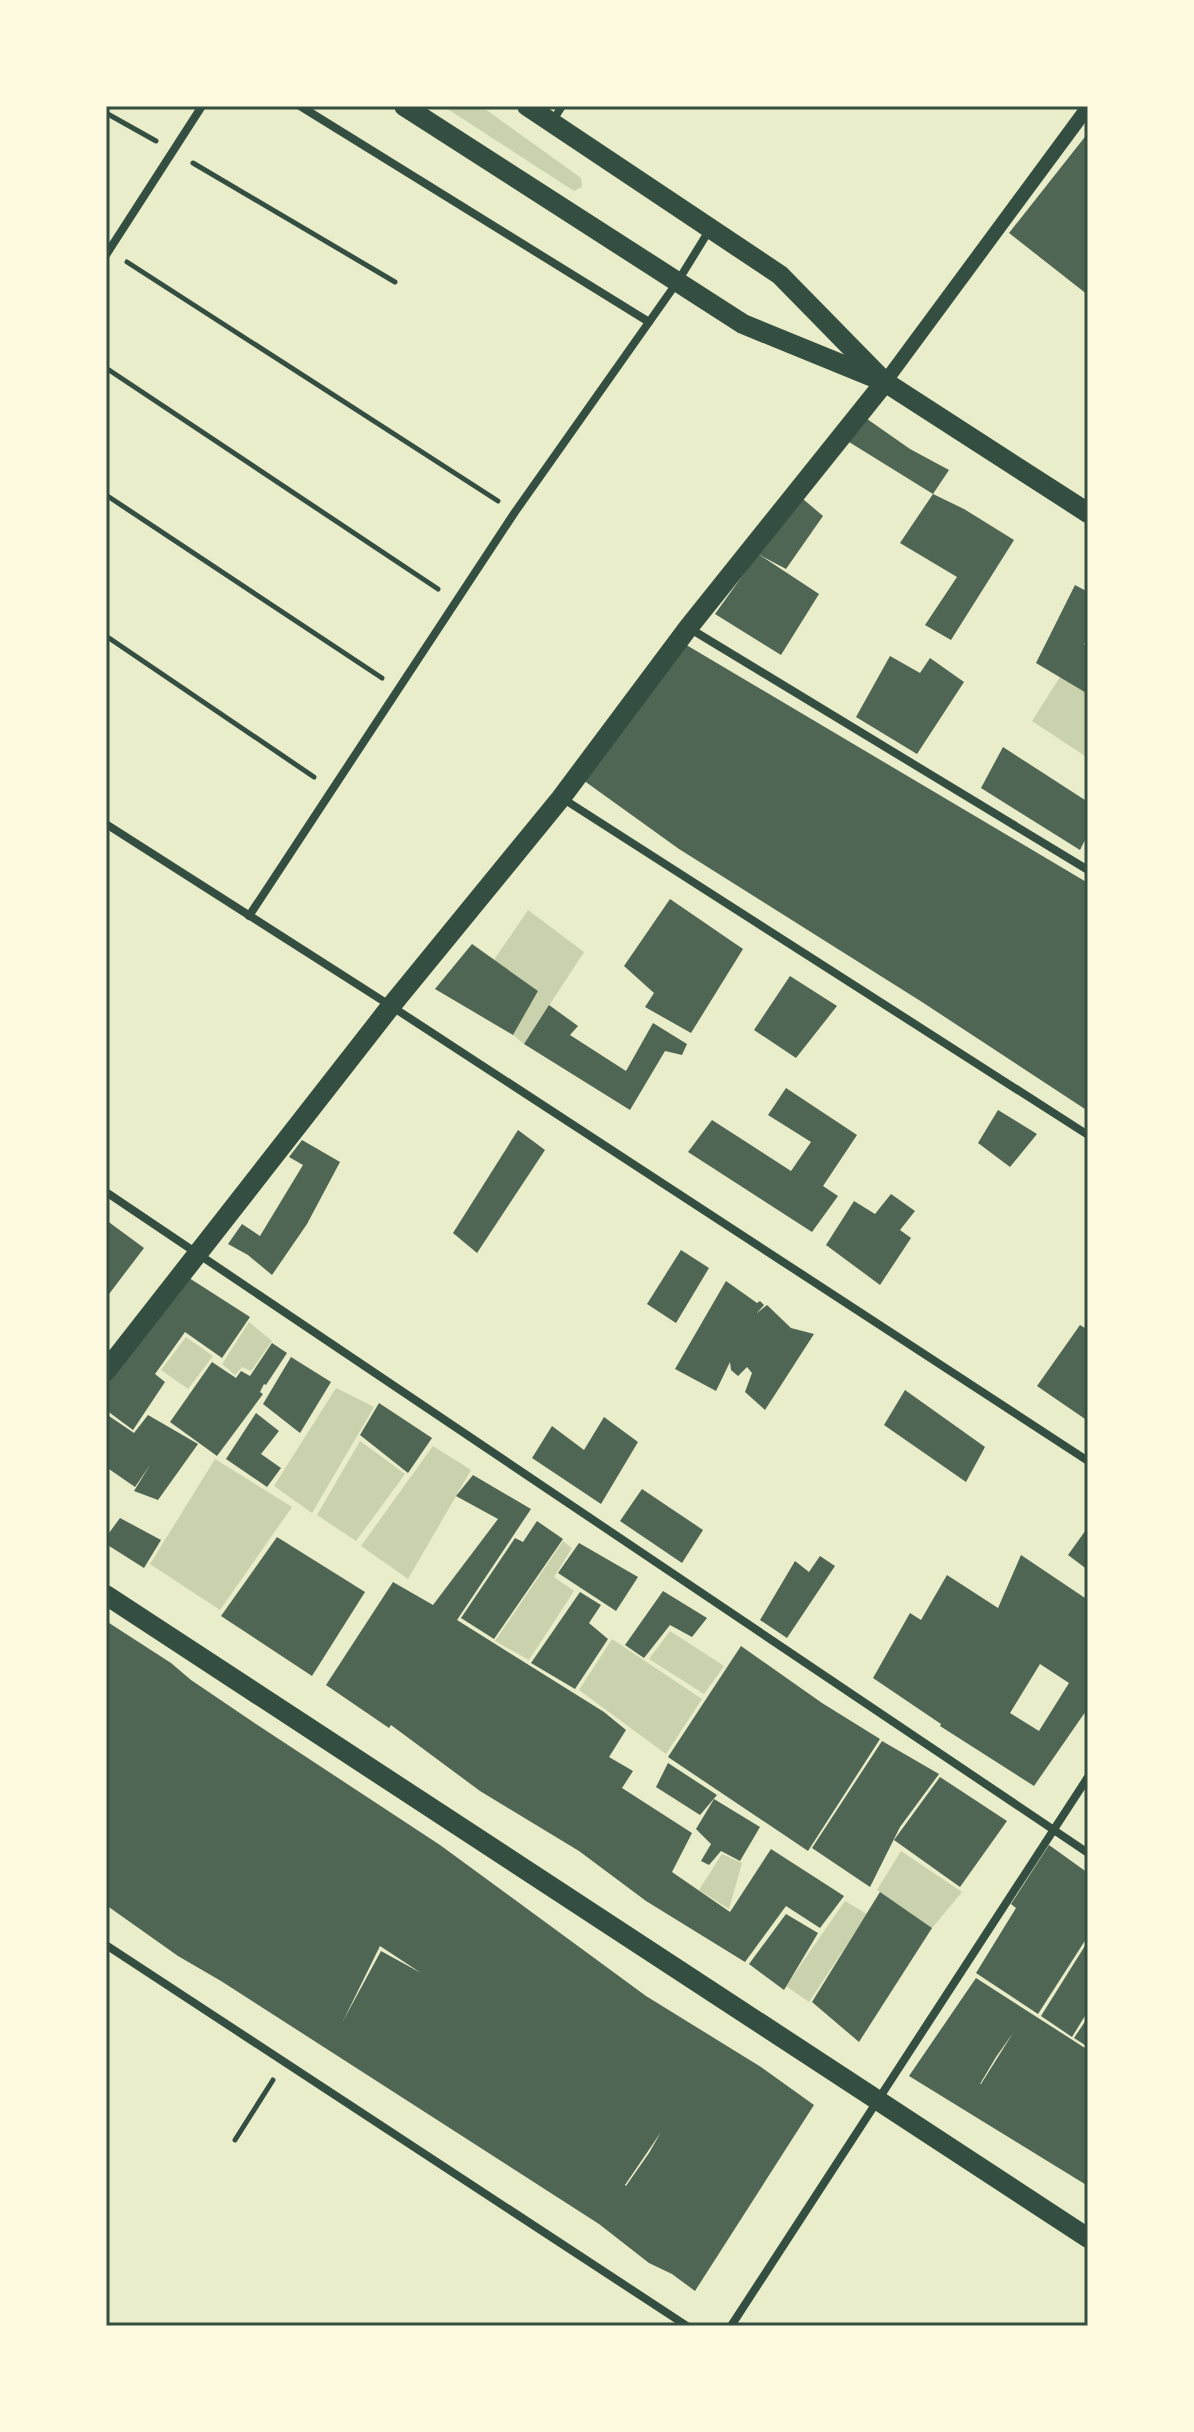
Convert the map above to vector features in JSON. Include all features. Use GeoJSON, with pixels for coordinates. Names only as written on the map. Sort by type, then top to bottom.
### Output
{"type":"FeatureCollection","features":[{"type":"Feature","properties":{"kind":"main road"},"geometry":{"type":"LineString","coordinates":[[404,106],[743,324],[885,382],[1088,513]]}},
{"type":"Feature","properties":{"kind":"main road"},"geometry":{"type":"LineString","coordinates":[[527,106],[557,114],[710,229],[780,275],[885,382]]}},
{"type":"Feature","properties":{"kind":"main road"},"geometry":{"type":"LineString","coordinates":[[106,1371],[391,1006],[561,798],[688,628],[885,382]]}},
{"type":"Feature","properties":{"kind":"main road"},"geometry":{"type":"LineString","coordinates":[[106,1595],[1088,2238]]}},
{"type":"Feature","properties":{"kind":"street"},"geometry":{"type":"LineString","coordinates":[[108,252],[202,106]]}},
{"type":"Feature","properties":{"kind":"street"},"geometry":{"type":"LineString","coordinates":[[300,106],[649,322]]}},
{"type":"Feature","properties":{"kind":"street"},"geometry":{"type":"LineString","coordinates":[[885,382],[1088,107]]}},
{"type":"Feature","properties":{"kind":"street"},"geometry":{"type":"LineString","coordinates":[[249,916],[515,512],[678,281],[710,229]]}},
{"type":"Feature","properties":{"kind":"street"},"geometry":{"type":"LineString","coordinates":[[688,628],[1088,870]]}},
{"type":"Feature","properties":{"kind":"street"},"geometry":{"type":"LineString","coordinates":[[561,798],[1088,1135]]}},
{"type":"Feature","properties":{"kind":"street"},"geometry":{"type":"LineString","coordinates":[[106,824],[391,1006],[1088,1461]]}},
{"type":"Feature","properties":{"kind":"street"},"geometry":{"type":"LineString","coordinates":[[106,1192],[1088,1853]]}},
{"type":"Feature","properties":{"kind":"street"},"geometry":{"type":"LineString","coordinates":[[731,2326],[1088,1777]]}},
{"type":"Feature","properties":{"kind":"street"},"geometry":{"type":"LineString","coordinates":[[106,1945],[687,2326]]}},
{"type":"Feature","properties":{"kind":"path"},"geometry":{"type":"LineString","coordinates":[[106,113],[395,282]]}},
{"type":"Feature","properties":{"kind":"path"},"geometry":{"type":"LineString","coordinates":[[108,252],[515,512]]}},
{"type":"Feature","properties":{"kind":"path"},"geometry":{"type":"LineString","coordinates":[[106,368],[457,602]]}},
{"type":"Feature","properties":{"kind":"path"},"geometry":{"type":"LineString","coordinates":[[106,495],[400,690]]}},
{"type":"Feature","properties":{"kind":"path"},"geometry":{"type":"LineString","coordinates":[[106,636],[333,790]]}},
{"type":"Feature","properties":{"kind":"path"},"geometry":{"type":"LineString","coordinates":[[235,2140],[265,2092]]}},
{"type":"Feature","properties":{"kind":"green space"},"geometry":{"type":"Polygon","coordinates":[[[443,106],[481,106],[581,178],[582,187],[574,191],[443,106]]]}},
{"type":"Feature","properties":{"kind":"green space"},"geometry":{"type":"Polygon","coordinates":[[[1060,677],[1088,694],[1088,758],[1032,721],[1060,677]]]}},
{"type":"Feature","properties":{"kind":"green space"},"geometry":{"type":"Polygon","coordinates":[[[528,910],[584,952],[524,1044],[513,1035],[538,991],[494,960],[528,910]]]}},
{"type":"Feature","properties":{"kind":"green space"},"geometry":{"type":"Polygon","coordinates":[[[249,1322],[272,1341],[251,1371],[242,1367],[235,1375],[222,1364],[249,1322]]]}},
{"type":"Feature","properties":{"kind":"green space"},"geometry":{"type":"Polygon","coordinates":[[[186,1337],[213,1356],[188,1389],[161,1370],[186,1337]]]}},
{"type":"Feature","properties":{"kind":"green space"},"geometry":{"type":"Polygon","coordinates":[[[336,1388],[374,1407],[312,1513],[274,1486],[336,1388]]]}},
{"type":"Feature","properties":{"kind":"green space"},"geometry":{"type":"Polygon","coordinates":[[[360,1441],[405,1474],[356,1541],[317,1515],[360,1441]]]}},
{"type":"Feature","properties":{"kind":"green space"},"geometry":{"type":"Polygon","coordinates":[[[433,1446],[471,1470],[408,1579],[361,1546],[433,1446]]]}},
{"type":"Feature","properties":{"kind":"green space"},"geometry":{"type":"Polygon","coordinates":[[[215,1459],[292,1507],[220,1610],[150,1564],[215,1459]]]}},
{"type":"Feature","properties":{"kind":"green space"},"geometry":{"type":"Polygon","coordinates":[[[563,1541],[572,1548],[554,1577],[574,1591],[529,1660],[495,1641],[563,1541]]]}},
{"type":"Feature","properties":{"kind":"green space"},"geometry":{"type":"Polygon","coordinates":[[[670,1631],[724,1666],[704,1694],[649,1659],[670,1631]]]}},
{"type":"Feature","properties":{"kind":"green space"},"geometry":{"type":"Polygon","coordinates":[[[612,1639],[702,1699],[666,1754],[579,1690],[612,1639]]]}},
{"type":"Feature","properties":{"kind":"green space"},"geometry":{"type":"Polygon","coordinates":[[[901,1851],[962,1892],[932,1928],[877,1890],[901,1851]]]}},
{"type":"Feature","properties":{"kind":"green space"},"geometry":{"type":"Polygon","coordinates":[[[722,1854],[742,1863],[729,1909],[699,1890],[722,1854]]]}},
{"type":"Feature","properties":{"kind":"green space"},"geometry":{"type":"Polygon","coordinates":[[[845,1901],[867,1914],[809,2002],[786,1986],[845,1901]]]}},
{"type":"Feature","properties":{"kind":"building"},"geometry":{"type":"Polygon","coordinates":[[[1088,133],[1088,295],[1009,233],[1088,133]]]}},
{"type":"Feature","properties":{"kind":"building"},"geometry":{"type":"Polygon","coordinates":[[[860,414],[910,449],[949,470],[933,494],[841,437],[860,414]]]}},
{"type":"Feature","properties":{"kind":"building"},"geometry":{"type":"Polygon","coordinates":[[[933,494],[1014,540],[951,640],[925,625],[957,577],[900,543],[933,494]]]}},
{"type":"Feature","properties":{"kind":"building"},"geometry":{"type":"Polygon","coordinates":[[[803,499],[823,516],[786,569],[758,554],[803,499]]]}},
{"type":"Feature","properties":{"kind":"building"},"geometry":{"type":"Polygon","coordinates":[[[758,554],[819,594],[781,655],[715,614],[758,554]]]}},
{"type":"Feature","properties":{"kind":"building"},"geometry":{"type":"Polygon","coordinates":[[[1075,585],[1088,592],[1088,636],[1084,644],[1088,647],[1088,694],[1036,663],[1075,585]]]}},
{"type":"Feature","properties":{"kind":"building"},"geometry":{"type":"Polygon","coordinates":[[[683,643],[1088,883],[1088,1111],[679,849],[583,780],[683,643]]]}},
{"type":"Feature","properties":{"kind":"building"},"geometry":{"type":"Polygon","coordinates":[[[890,656],[920,673],[930,658],[964,682],[917,754],[856,717],[890,656]]]}},
{"type":"Feature","properties":{"kind":"building"},"geometry":{"type":"Polygon","coordinates":[[[1003,747],[1088,802],[1088,834],[1080,850],[981,788],[1003,747]]]}},
{"type":"Feature","properties":{"kind":"building"},"geometry":{"type":"Polygon","coordinates":[[[670,899],[743,949],[691,1033],[645,1007],[654,993],[624,966],[670,899]]]}},
{"type":"Feature","properties":{"kind":"building"},"geometry":{"type":"Polygon","coordinates":[[[472,944],[538,991],[513,1035],[435,989],[472,944]]]}},
{"type":"Feature","properties":{"kind":"building"},"geometry":{"type":"Polygon","coordinates":[[[790,976],[837,1006],[796,1058],[754,1030],[790,976]]]}},
{"type":"Feature","properties":{"kind":"building"},"geometry":{"type":"Polygon","coordinates":[[[549,1005],[578,1026],[570,1035],[626,1071],[653,1023],[687,1044],[682,1055],[665,1051],[630,1110],[524,1044],[549,1005]]]}},
{"type":"Feature","properties":{"kind":"building"},"geometry":{"type":"Polygon","coordinates":[[[786,1088],[857,1135],[823,1186],[838,1196],[812,1232],[688,1152],[712,1120],[791,1171],[811,1142],[768,1115],[786,1088]]]}},
{"type":"Feature","properties":{"kind":"building"},"geometry":{"type":"Polygon","coordinates":[[[998,1110],[1037,1134],[1010,1167],[978,1143],[998,1110]]]}},
{"type":"Feature","properties":{"kind":"building"},"geometry":{"type":"Polygon","coordinates":[[[518,1130],[545,1150],[477,1253],[453,1233],[518,1130]]]}},
{"type":"Feature","properties":{"kind":"building"},"geometry":{"type":"Polygon","coordinates":[[[302,1140],[340,1162],[307,1224],[272,1275],[248,1255],[228,1244],[242,1224],[260,1236],[303,1165],[289,1157],[302,1140]]]}},
{"type":"Feature","properties":{"kind":"building"},"geometry":{"type":"Polygon","coordinates":[[[891,1194],[915,1211],[900,1230],[911,1238],[880,1285],[826,1245],[854,1201],[875,1214],[891,1194]]]}},
{"type":"Feature","properties":{"kind":"building"},"geometry":{"type":"Polygon","coordinates":[[[106,1220],[144,1248],[106,1298],[106,1220]]]}},
{"type":"Feature","properties":{"kind":"building"},"geometry":{"type":"Polygon","coordinates":[[[681,1250],[709,1268],[676,1323],[647,1304],[681,1250]]]}},
{"type":"Feature","properties":{"kind":"building"},"geometry":{"type":"Polygon","coordinates":[[[186,1276],[250,1317],[222,1358],[185,1332],[155,1374],[165,1382],[133,1430],[106,1410],[106,1377],[186,1276]]]}},
{"type":"Feature","properties":{"kind":"building"},"geometry":{"type":"Polygon","coordinates":[[[726,1281],[764,1305],[757,1313],[767,1305],[791,1328],[814,1334],[765,1410],[745,1392],[752,1373],[747,1367],[738,1376],[731,1370],[730,1362],[716,1391],[675,1369],[726,1281]]]}},
{"type":"Feature","properties":{"kind":"building"},"geometry":{"type":"Polygon","coordinates":[[[1080,1325],[1088,1330],[1088,1421],[1037,1386],[1080,1325]]]}},
{"type":"Feature","properties":{"kind":"building"},"geometry":{"type":"Polygon","coordinates":[[[272,1343],[287,1353],[264,1384],[260,1392],[263,1394],[217,1456],[170,1422],[212,1362],[236,1378],[241,1371],[250,1376],[272,1343]]]}},
{"type":"Feature","properties":{"kind":"building"},"geometry":{"type":"Polygon","coordinates":[[[291,1357],[331,1382],[300,1433],[263,1404],[291,1357]]]}},
{"type":"Feature","properties":{"kind":"building"},"geometry":{"type":"Polygon","coordinates":[[[905,1390],[985,1447],[966,1482],[884,1425],[905,1390]]]}},
{"type":"Feature","properties":{"kind":"building"},"geometry":{"type":"Polygon","coordinates":[[[379,1403],[432,1438],[408,1473],[360,1435],[379,1403]]]}},
{"type":"Feature","properties":{"kind":"building"},"geometry":{"type":"Polygon","coordinates":[[[256,1413],[279,1431],[261,1454],[281,1468],[267,1487],[226,1459],[256,1413]]]}},
{"type":"Feature","properties":{"kind":"building"},"geometry":{"type":"Polygon","coordinates":[[[106,1414],[134,1433],[148,1415],[198,1444],[158,1500],[134,1491],[150,1465],[135,1487],[106,1467],[106,1414]]]}},
{"type":"Feature","properties":{"kind":"building"},"geometry":{"type":"Polygon","coordinates":[[[604,1417],[638,1442],[601,1504],[532,1458],[552,1426],[584,1450],[604,1417]]]}},
{"type":"Feature","properties":{"kind":"building"},"geometry":{"type":"Polygon","coordinates":[[[473,1475],[531,1509],[457,1620],[604,1712],[626,1730],[609,1757],[633,1771],[622,1788],[692,1833],[672,1872],[730,1912],[771,1849],[844,1896],[820,1928],[786,1906],[745,1962],[646,1901],[579,1851],[480,1791],[391,1725],[389,1728],[326,1685],[393,1582],[433,1605],[498,1519],[456,1496],[473,1475]]]}},
{"type":"Feature","properties":{"kind":"building"},"geometry":{"type":"Polygon","coordinates":[[[642,1489],[703,1530],[682,1563],[620,1521],[642,1489]]]}},
{"type":"Feature","properties":{"kind":"building"},"geometry":{"type":"Polygon","coordinates":[[[120,1518],[161,1540],[144,1568],[106,1544],[106,1537],[120,1518]]]}},
{"type":"Feature","properties":{"kind":"building"},"geometry":{"type":"Polygon","coordinates":[[[537,1521],[563,1539],[494,1639],[461,1618],[515,1538],[523,1542],[537,1521]]]}},
{"type":"Feature","properties":{"kind":"building"},"geometry":{"type":"Polygon","coordinates":[[[1088,1527],[1088,1570],[1068,1555],[1088,1527]]]}},
{"type":"Feature","properties":{"kind":"building"},"geometry":{"type":"Polygon","coordinates":[[[277,1537],[365,1592],[312,1676],[221,1616],[277,1537]]]}},
{"type":"Feature","properties":{"kind":"building"},"geometry":{"type":"Polygon","coordinates":[[[579,1543],[638,1577],[616,1611],[558,1573],[579,1543]]]}},
{"type":"Feature","properties":{"kind":"building"},"geometry":{"type":"Polygon","coordinates":[[[1021,1555],[1088,1600],[1088,1708],[1034,1786],[940,1726],[873,1678],[910,1613],[921,1620],[947,1575],[998,1608],[1021,1555]],[[1040,1664],[1010,1713],[1039,1731],[1069,1683],[1040,1664]]]}},
{"type":"Feature","properties":{"kind":"building"},"geometry":{"type":"Polygon","coordinates":[[[820,1556],[835,1566],[787,1638],[760,1620],[795,1561],[809,1572],[820,1556]]]}},
{"type":"Feature","properties":{"kind":"building"},"geometry":{"type":"Polygon","coordinates":[[[663,1591],[707,1618],[692,1637],[670,1625],[644,1658],[625,1645],[663,1591]]]}},
{"type":"Feature","properties":{"kind":"building"},"geometry":{"type":"Polygon","coordinates":[[[580,1592],[601,1605],[589,1623],[608,1639],[575,1689],[531,1663],[580,1592]]]}},
{"type":"Feature","properties":{"kind":"building"},"geometry":{"type":"Polygon","coordinates":[[[106,1621],[440,1845],[646,1996],[761,2067],[814,2105],[695,2291],[672,2274],[649,2263],[599,2224],[178,1956],[106,1905],[106,1621]],[[380,1946],[343,2021],[381,1951],[421,1973],[380,1946]],[[661,2132],[625,2185],[626,2186],[649,2153],[661,2132]]]}},
{"type":"Feature","properties":{"kind":"building"},"geometry":{"type":"Polygon","coordinates":[[[741,1646],[880,1739],[808,1851],[668,1757],[741,1646]]]}},
{"type":"Feature","properties":{"kind":"building"},"geometry":{"type":"Polygon","coordinates":[[[882,1741],[939,1774],[900,1827],[870,1887],[812,1848],[882,1741]]]}},
{"type":"Feature","properties":{"kind":"building"},"geometry":{"type":"Polygon","coordinates":[[[668,1763],[717,1795],[700,1815],[656,1787],[668,1763]]]}},
{"type":"Feature","properties":{"kind":"building"},"geometry":{"type":"Polygon","coordinates":[[[940,1777],[1007,1821],[960,1887],[894,1840],[940,1777]]]}},
{"type":"Feature","properties":{"kind":"building"},"geometry":{"type":"Polygon","coordinates":[[[714,1799],[760,1827],[740,1861],[721,1851],[709,1865],[701,1861],[711,1844],[696,1829],[714,1799]]]}},
{"type":"Feature","properties":{"kind":"building"},"geometry":{"type":"Polygon","coordinates":[[[1049,1845],[1088,1873],[1088,1936],[1038,2014],[976,1973],[1016,1908],[1011,1904],[1049,1845]]]}},
{"type":"Feature","properties":{"kind":"building"},"geometry":{"type":"Polygon","coordinates":[[[880,1892],[932,1928],[859,2042],[812,2002],[880,1892]]]}},
{"type":"Feature","properties":{"kind":"building"},"geometry":{"type":"Polygon","coordinates":[[[786,1914],[818,1933],[784,1990],[749,1964],[786,1914]]]}},
{"type":"Feature","properties":{"kind":"building"},"geometry":{"type":"Polygon","coordinates":[[[1088,1941],[1088,2011],[1072,2037],[1041,2016],[1088,1941]]]}},
{"type":"Feature","properties":{"kind":"building"},"geometry":{"type":"Polygon","coordinates":[[[976,1978],[1088,2050],[1088,2186],[909,2076],[976,1978]],[[1013,2033],[996,2057],[981,2084],[1013,2033]]]}},
{"type":"Feature","properties":{"kind":"building"},"geometry":{"type":"Polygon","coordinates":[[[1088,2017],[1088,2047],[1074,2038],[1088,2017]]]}}]}
